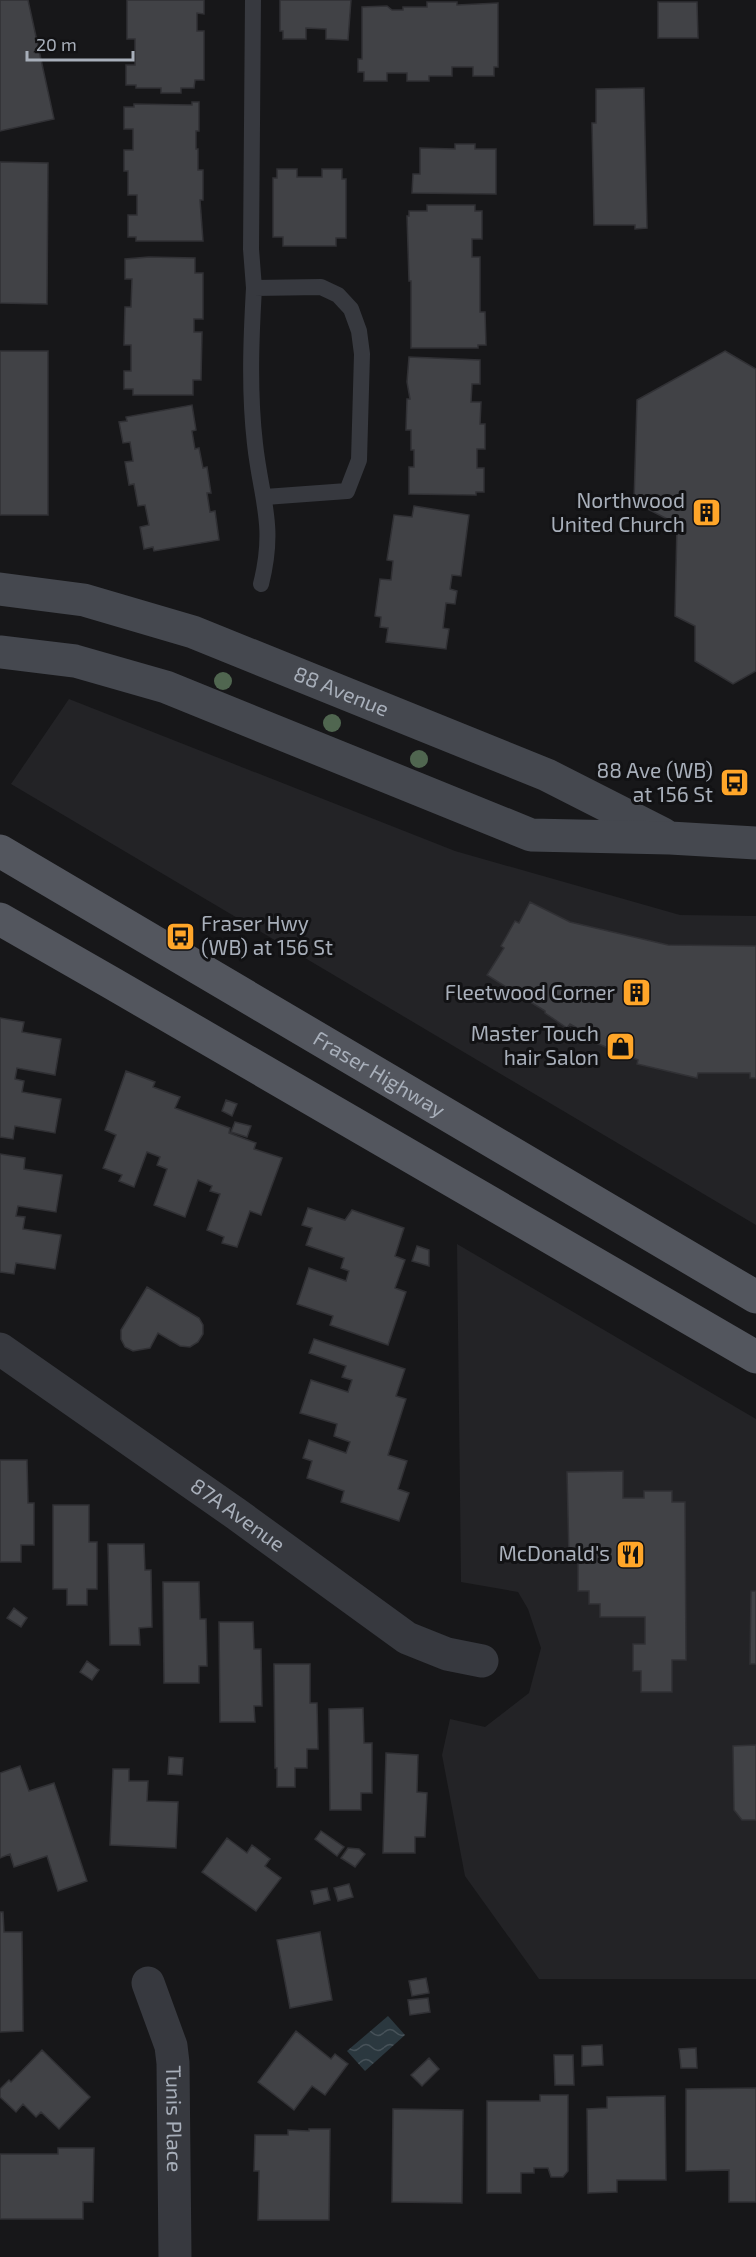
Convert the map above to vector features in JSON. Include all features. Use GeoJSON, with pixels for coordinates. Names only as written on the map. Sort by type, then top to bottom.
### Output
{"type":"FeatureCollection","features":[{"type":"Feature","properties":{"kind":"main road","name":"88 Avenue"},"geometry":{"type":"LineString","coordinates":[[0,589],[84,600],[193,632],[547,775],[670,838]]}},
{"type":"Feature","properties":{"kind":"main road","name":"88 Avenue"},"geometry":{"type":"LineString","coordinates":[[0,652],[75,661],[166,687],[531,835],[670,838],[756,843]]}},
{"type":"Feature","properties":{"kind":"main road","name":"Fraser Highway"},"geometry":{"type":"LineString","coordinates":[[0,851],[756,1297]]}},
{"type":"Feature","properties":{"kind":"main road"},"geometry":{"type":"LineString","coordinates":[[0,919],[268,1072],[756,1357]]}},
{"type":"Feature","properties":{"kind":"street","name":"87A Avenue"},"geometry":{"type":"LineString","coordinates":[[0,1349],[235,1513],[407,1638],[447,1654],[482,1661]]}},
{"type":"Feature","properties":{"kind":"street","name":"Tunis Place"},"geometry":{"type":"LineString","coordinates":[[148,1983],[166,2030],[173,2063],[175,2257]]}},
{"type":"Feature","properties":{"kind":"lane"},"geometry":{"type":"LineString","coordinates":[[253,0],[251,249],[254,288],[251,388],[254,443],[265,497],[268,556],[261,584]]}},
{"type":"Feature","properties":{"kind":"lane"},"geometry":{"type":"LineString","coordinates":[[254,288],[321,287],[338,296],[351,309],[359,331],[362,354],[359,460],[347,491],[265,497]]}},
{"type":"Feature","properties":{"kind":"shaded area"},"geometry":{"type":"Polygon","coordinates":[[[69,699],[455,851],[680,915],[756,916],[756,1225],[11,784],[69,699]]]}},
{"type":"Feature","properties":{"kind":"shaded area"},"geometry":{"type":"Polygon","coordinates":[[[457,1244],[756,1419],[756,1979],[539,1979],[465,1876],[442,1755],[450,1719],[485,1727],[529,1693],[541,1648],[528,1609],[518,1592],[461,1582],[457,1244]]]}},
{"type":"Feature","properties":{"kind":"water"},"geometry":{"type":"Polygon","coordinates":[[[388,2016],[405,2035],[365,2071],[347,2051],[388,2016]]]}},
{"type":"Feature","properties":{"kind":"building"},"geometry":{"type":"Polygon","coordinates":[[[0,0],[28,0],[54,119],[0,131],[0,0]]]}},
{"type":"Feature","properties":{"kind":"building"},"geometry":{"type":"Polygon","coordinates":[[[127,0],[204,0],[204,14],[197,13],[197,31],[204,31],[204,80],[195,80],[194,88],[181,88],[181,93],[161,93],[161,88],[136,88],[136,85],[126,85],[126,65],[135,65],[135,39],[127,39],[127,0]]]}},
{"type":"Feature","properties":{"kind":"building"},"geometry":{"type":"Polygon","coordinates":[[[280,0],[351,0],[348,40],[326,39],[326,29],[306,28],[306,39],[283,39],[283,31],[280,31],[280,0]]]}},
{"type":"Feature","properties":{"kind":"building"},"geometry":{"type":"Polygon","coordinates":[[[427,2],[457,2],[457,5],[498,3],[498,67],[494,67],[494,76],[473,76],[473,67],[452,67],[452,76],[429,76],[429,81],[407,81],[407,73],[387,73],[387,81],[364,81],[364,72],[358,72],[358,59],[362,59],[362,7],[387,6],[392,10],[403,10],[403,7],[427,7],[427,2]]]}},
{"type":"Feature","properties":{"kind":"building"},"geometry":{"type":"Polygon","coordinates":[[[658,2],[697,2],[698,38],[658,38],[658,2]]]}},
{"type":"Feature","properties":{"kind":"building"},"geometry":{"type":"Polygon","coordinates":[[[644,88],[647,228],[635,229],[635,225],[594,225],[592,123],[596,123],[596,89],[644,88]]]}},
{"type":"Feature","properties":{"kind":"building"},"geometry":{"type":"Polygon","coordinates":[[[192,102],[199,102],[199,131],[196,131],[196,149],[198,149],[198,170],[203,170],[203,200],[200,200],[203,241],[136,241],[136,237],[128,237],[128,215],[137,215],[137,195],[128,195],[128,171],[124,171],[124,150],[133,150],[133,129],[124,129],[124,107],[134,107],[134,104],[192,105],[192,102]]]}},
{"type":"Feature","properties":{"kind":"building"},"geometry":{"type":"Polygon","coordinates":[[[455,144],[475,144],[475,149],[496,149],[496,194],[412,193],[413,174],[420,174],[420,148],[455,149],[455,144]]]}},
{"type":"Feature","properties":{"kind":"building"},"geometry":{"type":"Polygon","coordinates":[[[0,162],[48,163],[47,304],[0,303],[0,162]]]}},
{"type":"Feature","properties":{"kind":"building"},"geometry":{"type":"Polygon","coordinates":[[[277,169],[297,169],[297,177],[322,177],[322,169],[342,169],[342,179],[346,179],[346,238],[336,238],[336,246],[283,246],[283,237],[273,237],[273,178],[277,178],[277,169]]]}},
{"type":"Feature","properties":{"kind":"building"},"geometry":{"type":"Polygon","coordinates":[[[427,205],[475,205],[475,211],[482,211],[482,239],[472,239],[472,257],[480,257],[480,312],[485,312],[486,345],[478,345],[478,348],[411,348],[411,281],[409,281],[407,216],[409,216],[409,211],[427,211],[427,205]]]}},
{"type":"Feature","properties":{"kind":"building"},"geometry":{"type":"Polygon","coordinates":[[[195,258],[195,273],[203,273],[203,319],[194,319],[194,332],[202,332],[201,380],[193,380],[193,395],[133,395],[133,389],[124,389],[124,371],[131,371],[131,345],[124,345],[125,307],[131,307],[132,279],[125,279],[125,259],[195,258]]]}},
{"type":"Feature","properties":{"kind":"building"},"geometry":{"type":"Polygon","coordinates":[[[0,351],[48,351],[48,515],[0,515],[0,351]]]}},
{"type":"Feature","properties":{"kind":"building","name":"Northwood United Church"},"geometry":{"type":"Polygon","coordinates":[[[725,351],[756,369],[756,671],[733,684],[695,661],[695,626],[675,616],[677,524],[634,502],[637,400],[725,351]]]}},
{"type":"Feature","properties":{"kind":"building"},"geometry":{"type":"Polygon","coordinates":[[[409,357],[480,360],[480,384],[472,384],[471,402],[481,402],[480,424],[485,424],[485,449],[477,449],[477,468],[484,468],[484,492],[476,492],[476,495],[409,494],[409,467],[414,467],[414,450],[411,450],[411,430],[406,430],[407,399],[410,399],[407,382],[409,357]]]}},
{"type":"Feature","properties":{"kind":"building"},"geometry":{"type":"Polygon","coordinates":[[[192,405],[196,430],[192,431],[195,449],[199,448],[203,468],[207,467],[211,493],[207,493],[210,512],[215,511],[219,540],[154,551],[153,547],[144,549],[140,527],[149,525],[145,505],[138,506],[134,484],[129,485],[125,462],[133,461],[130,442],[123,443],[119,422],[127,421],[126,417],[192,405]]]}},
{"type":"Feature","properties":{"kind":"building"},"geometry":{"type":"Polygon","coordinates":[[[414,506],[469,515],[461,576],[452,575],[450,589],[457,591],[455,604],[446,603],[443,628],[449,629],[446,649],[386,642],[388,628],[380,627],[381,617],[375,616],[380,579],[391,580],[393,561],[387,560],[394,515],[412,517],[414,506]]]}},
{"type":"Feature","properties":{"kind":"building","name":"Fleetwood Corner"},"geometry":{"type":"Polygon","coordinates":[[[530,902],[570,922],[668,945],[756,946],[756,1078],[750,1078],[750,1073],[698,1073],[697,1078],[637,1064],[638,1060],[591,1041],[593,1037],[570,1024],[567,1028],[545,1011],[487,975],[504,948],[501,946],[515,921],[519,923],[530,902]]]}},
{"type":"Feature","properties":{"kind":"building"},"geometry":{"type":"Polygon","coordinates":[[[0,1018],[24,1022],[22,1032],[61,1039],[55,1075],[17,1068],[15,1079],[24,1081],[22,1092],[61,1099],[55,1133],[15,1126],[13,1139],[0,1137],[0,1018]]]}},
{"type":"Feature","properties":{"kind":"building"},"geometry":{"type":"Polygon","coordinates":[[[126,1071],[155,1082],[153,1087],[180,1097],[175,1108],[230,1128],[229,1133],[256,1143],[254,1149],[282,1158],[261,1215],[250,1211],[237,1247],[222,1243],[224,1237],[207,1230],[220,1194],[210,1191],[212,1186],[198,1180],[185,1217],[154,1205],[167,1169],[157,1165],[160,1157],[147,1152],[134,1187],[119,1181],[122,1175],[103,1168],[116,1135],[105,1130],[126,1071]]]}},
{"type":"Feature","properties":{"kind":"building"},"geometry":{"type":"Polygon","coordinates":[[[226,1100],[237,1104],[232,1116],[222,1111],[226,1100]]]}},
{"type":"Feature","properties":{"kind":"building"},"geometry":{"type":"Polygon","coordinates":[[[235,1122],[251,1126],[247,1137],[231,1132],[235,1122]]]}},
{"type":"Feature","properties":{"kind":"building"},"geometry":{"type":"Polygon","coordinates":[[[0,1154],[25,1158],[24,1169],[62,1175],[56,1212],[18,1206],[16,1216],[25,1217],[23,1229],[61,1235],[55,1269],[16,1263],[14,1274],[0,1272],[0,1154]]]}},
{"type":"Feature","properties":{"kind":"building"},"geometry":{"type":"Polygon","coordinates":[[[308,1208],[345,1220],[352,1210],[404,1228],[395,1256],[405,1260],[395,1288],[406,1292],[388,1345],[330,1325],[333,1316],[297,1304],[309,1268],[346,1281],[349,1271],[341,1268],[344,1258],[306,1245],[312,1228],[302,1225],[308,1208]]]}},
{"type":"Feature","properties":{"kind":"building"},"geometry":{"type":"Polygon","coordinates":[[[417,1246],[429,1250],[429,1266],[412,1261],[417,1246]]]}},
{"type":"Feature","properties":{"kind":"building"},"geometry":{"type":"Polygon","coordinates":[[[147,1287],[199,1318],[203,1325],[203,1334],[198,1342],[190,1347],[180,1346],[158,1333],[150,1348],[133,1351],[125,1347],[121,1339],[121,1330],[147,1287]]]}},
{"type":"Feature","properties":{"kind":"building"},"geometry":{"type":"Polygon","coordinates":[[[314,1339],[405,1369],[396,1396],[406,1399],[388,1455],[407,1461],[398,1489],[409,1493],[399,1521],[341,1502],[344,1491],[307,1478],[312,1461],[303,1458],[309,1440],[346,1453],[350,1442],[334,1436],[337,1424],[300,1413],[311,1380],[348,1392],[352,1380],[342,1377],[346,1366],[309,1353],[314,1339]]]}},
{"type":"Feature","properties":{"kind":"building"},"geometry":{"type":"Polygon","coordinates":[[[0,1460],[27,1460],[28,1503],[34,1503],[34,1545],[21,1545],[21,1562],[0,1562],[0,1460]]]}},
{"type":"Feature","properties":{"kind":"building"},"geometry":{"type":"Polygon","coordinates":[[[623,1471],[623,1498],[644,1498],[644,1491],[672,1491],[672,1502],[685,1502],[686,1660],[672,1660],[672,1692],[641,1692],[641,1671],[633,1671],[633,1644],[645,1644],[645,1617],[600,1617],[600,1604],[589,1604],[589,1591],[578,1591],[578,1559],[569,1559],[567,1472],[623,1471]]]}},
{"type":"Feature","properties":{"kind":"building"},"geometry":{"type":"Polygon","coordinates":[[[53,1505],[89,1505],[89,1542],[97,1542],[97,1589],[87,1589],[87,1605],[67,1605],[67,1589],[53,1589],[53,1505]]]}},
{"type":"Feature","properties":{"kind":"building"},"geometry":{"type":"Polygon","coordinates":[[[108,1544],[144,1544],[145,1570],[151,1570],[152,1627],[139,1628],[140,1645],[110,1645],[108,1544]]]}},
{"type":"Feature","properties":{"kind":"building"},"geometry":{"type":"Polygon","coordinates":[[[163,1582],[199,1582],[200,1619],[206,1619],[207,1666],[199,1666],[199,1683],[164,1683],[163,1582]]]}},
{"type":"Feature","properties":{"kind":"building"},"geometry":{"type":"Polygon","coordinates":[[[751,1591],[756,1591],[756,1664],[750,1664],[751,1591]]]}},
{"type":"Feature","properties":{"kind":"building"},"geometry":{"type":"Polygon","coordinates":[[[14,1608],[27,1618],[21,1627],[7,1618],[14,1608]]]}},
{"type":"Feature","properties":{"kind":"building"},"geometry":{"type":"Polygon","coordinates":[[[219,1622],[253,1622],[254,1649],[261,1649],[262,1706],[254,1706],[255,1722],[220,1722],[219,1622]]]}},
{"type":"Feature","properties":{"kind":"building"},"geometry":{"type":"Polygon","coordinates":[[[87,1661],[99,1670],[92,1680],[80,1672],[87,1661]]]}},
{"type":"Feature","properties":{"kind":"building"},"geometry":{"type":"Polygon","coordinates":[[[274,1664],[310,1664],[310,1703],[317,1703],[318,1749],[307,1749],[307,1768],[295,1768],[295,1787],[277,1787],[274,1664]]]}},
{"type":"Feature","properties":{"kind":"building"},"geometry":{"type":"Polygon","coordinates":[[[363,1708],[364,1743],[372,1743],[372,1793],[361,1793],[361,1810],[330,1810],[329,1709],[363,1708]]]}},
{"type":"Feature","properties":{"kind":"building"},"geometry":{"type":"Polygon","coordinates":[[[756,1745],[756,1820],[742,1820],[734,1810],[733,1746],[756,1745]]]}},
{"type":"Feature","properties":{"kind":"building"},"geometry":{"type":"Polygon","coordinates":[[[386,1753],[418,1755],[417,1792],[427,1793],[425,1837],[415,1837],[415,1853],[383,1853],[386,1753]]]}},
{"type":"Feature","properties":{"kind":"building"},"geometry":{"type":"Polygon","coordinates":[[[169,1757],[183,1758],[182,1775],[168,1774],[169,1757]]]}},
{"type":"Feature","properties":{"kind":"building"},"geometry":{"type":"Polygon","coordinates":[[[20,1766],[29,1791],[54,1783],[87,1881],[58,1891],[47,1856],[14,1867],[10,1854],[0,1858],[0,1773],[20,1766]]]}},
{"type":"Feature","properties":{"kind":"building"},"geometry":{"type":"Polygon","coordinates":[[[113,1769],[129,1769],[129,1781],[148,1781],[147,1801],[178,1802],[176,1848],[110,1845],[113,1769]]]}},
{"type":"Feature","properties":{"kind":"building"},"geometry":{"type":"Polygon","coordinates":[[[321,1831],[344,1847],[337,1856],[315,1839],[321,1831]]]}},
{"type":"Feature","properties":{"kind":"building"},"geometry":{"type":"Polygon","coordinates":[[[227,1838],[247,1853],[252,1845],[270,1859],[265,1866],[281,1878],[256,1911],[202,1872],[227,1838]]]}},
{"type":"Feature","properties":{"kind":"building"},"geometry":{"type":"Polygon","coordinates":[[[348,1848],[359,1849],[365,1854],[355,1867],[341,1858],[348,1848]]]}},
{"type":"Feature","properties":{"kind":"building"},"geometry":{"type":"Polygon","coordinates":[[[349,1884],[353,1897],[338,1901],[334,1888],[349,1884]]]}},
{"type":"Feature","properties":{"kind":"building"},"geometry":{"type":"Polygon","coordinates":[[[327,1888],[330,1900],[314,1904],[311,1891],[327,1888]]]}},
{"type":"Feature","properties":{"kind":"building"},"geometry":{"type":"Polygon","coordinates":[[[0,1912],[3,1912],[4,1932],[22,1932],[23,2031],[0,2032],[0,1912]]]}},
{"type":"Feature","properties":{"kind":"building"},"geometry":{"type":"Polygon","coordinates":[[[320,1932],[332,2000],[290,2008],[277,1940],[320,1932]]]}},
{"type":"Feature","properties":{"kind":"building"},"geometry":{"type":"Polygon","coordinates":[[[426,1978],[429,1993],[412,1996],[409,1981],[426,1978]]]}},
{"type":"Feature","properties":{"kind":"building"},"geometry":{"type":"Polygon","coordinates":[[[428,1998],[430,2012],[410,2015],[408,2000],[428,1998]]]}},
{"type":"Feature","properties":{"kind":"building"},"geometry":{"type":"Polygon","coordinates":[[[296,2031],[331,2059],[335,2054],[348,2064],[325,2095],[312,2086],[294,2110],[258,2082],[296,2031]]]}},
{"type":"Feature","properties":{"kind":"building"},"geometry":{"type":"Polygon","coordinates":[[[602,2045],[603,2065],[582,2066],[582,2046],[602,2045]]]}},
{"type":"Feature","properties":{"kind":"building"},"geometry":{"type":"Polygon","coordinates":[[[696,2048],[697,2068],[681,2068],[679,2049],[696,2048]]]}},
{"type":"Feature","properties":{"kind":"building"},"geometry":{"type":"Polygon","coordinates":[[[42,2050],[90,2097],[59,2129],[41,2112],[36,2117],[23,2104],[16,2112],[0,2097],[0,2089],[9,2080],[11,2082],[42,2050]]]}},
{"type":"Feature","properties":{"kind":"building"},"geometry":{"type":"Polygon","coordinates":[[[554,2055],[573,2055],[574,2085],[555,2085],[554,2055]]]}},
{"type":"Feature","properties":{"kind":"building"},"geometry":{"type":"Polygon","coordinates":[[[429,2058],[439,2069],[422,2086],[411,2075],[429,2058]]]}},
{"type":"Feature","properties":{"kind":"building"},"geometry":{"type":"Polygon","coordinates":[[[756,2088],[756,2202],[729,2202],[729,2170],[686,2171],[686,2089],[756,2088]]]}},
{"type":"Feature","properties":{"kind":"building"},"geometry":{"type":"Polygon","coordinates":[[[540,2095],[568,2095],[568,2171],[563,2177],[551,2177],[548,2168],[534,2168],[534,2173],[521,2173],[521,2193],[487,2193],[487,2101],[540,2101],[540,2095]]]}},
{"type":"Feature","properties":{"kind":"building"},"geometry":{"type":"Polygon","coordinates":[[[665,2096],[666,2180],[617,2180],[617,2192],[588,2193],[587,2109],[607,2108],[607,2097],[665,2096]]]}},
{"type":"Feature","properties":{"kind":"building"},"geometry":{"type":"Polygon","coordinates":[[[393,2109],[463,2110],[462,2203],[392,2202],[393,2109]]]}},
{"type":"Feature","properties":{"kind":"building"},"geometry":{"type":"Polygon","coordinates":[[[309,2129],[330,2129],[329,2220],[258,2220],[259,2171],[254,2171],[255,2135],[288,2135],[288,2130],[309,2131],[309,2129]]]}},
{"type":"Feature","properties":{"kind":"building"},"geometry":{"type":"Polygon","coordinates":[[[58,2148],[94,2148],[93,2202],[83,2202],[83,2219],[0,2219],[0,2154],[58,2154],[58,2148]]]}},
{"type":"Feature","properties":{"kind":"place","name":"Northwood United Church"},"geometry":{"type":"Point","coordinates":[706,513]}},
{"type":"Feature","properties":{"kind":"place","name":"88 Ave (WB) at 156 St"},"geometry":{"type":"Point","coordinates":[734,783]}},
{"type":"Feature","properties":{"kind":"place","name":"Fraser Hwy (WB) at 156 St"},"geometry":{"type":"Point","coordinates":[180,936]}},
{"type":"Feature","properties":{"kind":"place","name":"Fleetwood Corner"},"geometry":{"type":"Point","coordinates":[636,993]}},
{"type":"Feature","properties":{"kind":"place","name":"Master Touch hair Salon"},"geometry":{"type":"Point","coordinates":[620,1046]}},
{"type":"Feature","properties":{"kind":"place","name":"McDonald's"},"geometry":{"type":"Point","coordinates":[631,1554]}}]}
